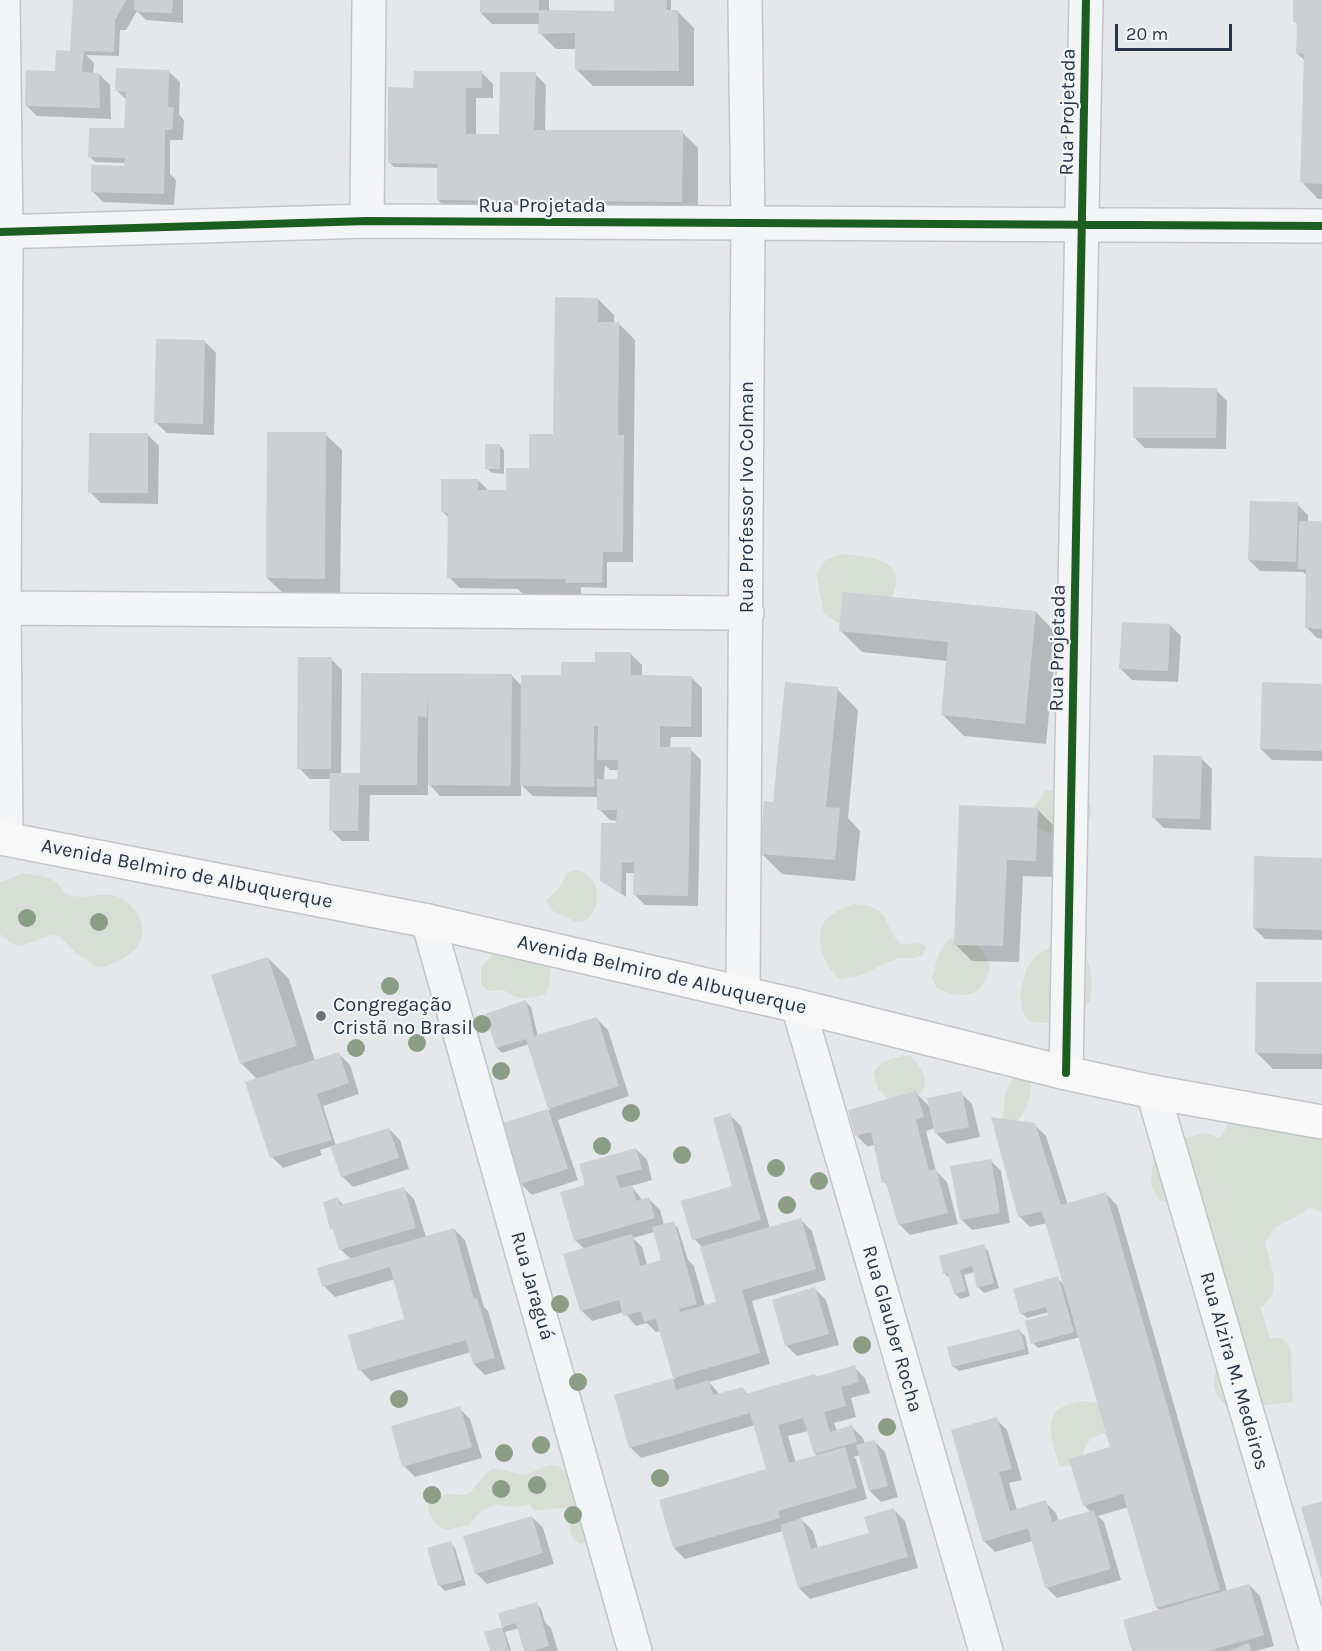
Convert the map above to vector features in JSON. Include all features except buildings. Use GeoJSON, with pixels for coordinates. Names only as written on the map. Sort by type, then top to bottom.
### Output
{"type":"FeatureCollection","features":[{"type":"Feature","properties":{"kind":"main road","name":"Avenida Belmiro de Albuquerque"},"geometry":{"type":"LineString","coordinates":[[3,839],[428,921],[798,1006],[1153,1092],[1322,1122]]}},
{"type":"Feature","properties":{"kind":"street"},"geometry":{"type":"LineString","coordinates":[[3,0],[3,839]]}},
{"type":"Feature","properties":{"kind":"street"},"geometry":{"type":"LineString","coordinates":[[368,221],[369,0]]}},
{"type":"Feature","properties":{"kind":"street","name":"Rua Professor Ivo Colman"},"geometry":{"type":"LineString","coordinates":[[743,994],[748,224],[745,0]]}},
{"type":"Feature","properties":{"kind":"street","name":"Rua Projetada"},"geometry":{"type":"LineString","coordinates":[[1066,1072],[1086,0]]}},
{"type":"Feature","properties":{"kind":"street","name":"Rua Projetada"},"geometry":{"type":"LineString","coordinates":[[3,232],[368,221],[1322,226]]}},
{"type":"Feature","properties":{"kind":"street"},"geometry":{"type":"LineString","coordinates":[[4,608],[747,613]]}},
{"type":"Feature","properties":{"kind":"street","name":"Rua Jaraguá"},"geometry":{"type":"LineString","coordinates":[[428,921],[635,1651]]}},
{"type":"Feature","properties":{"kind":"street","name":"Rua Glauber Rocha"},"geometry":{"type":"LineString","coordinates":[[798,1006],[986,1651]]}},
{"type":"Feature","properties":{"kind":"street","name":"Rua Alzira M. Medeiros"},"geometry":{"type":"LineString","coordinates":[[1153,1092],[1317,1651]]}},
{"type":"Feature","properties":{"kind":"shaded area"},"geometry":{"type":"Polygon","coordinates":[[[841,554],[877,559],[892,568],[896,575],[893,594],[884,605],[842,625],[824,614],[816,573],[826,560],[841,554]]]}},
{"type":"Feature","properties":{"kind":"shaded area"},"geometry":{"type":"Polygon","coordinates":[[[1063,789],[1087,796],[1091,805],[1088,822],[1066,836],[1042,831],[1035,827],[1030,812],[1045,791],[1063,789]]]}},
{"type":"Feature","properties":{"kind":"shaded area"},"geometry":{"type":"Polygon","coordinates":[[[576,870],[587,874],[595,883],[597,900],[594,911],[588,919],[574,922],[551,910],[547,900],[559,888],[567,873],[576,870]]]}},
{"type":"Feature","properties":{"kind":"shaded area"},"geometry":{"type":"Polygon","coordinates":[[[24,873],[52,880],[69,895],[81,897],[110,895],[124,900],[136,912],[141,923],[142,935],[138,945],[123,958],[99,968],[77,954],[59,936],[51,935],[21,946],[13,944],[0,934],[0,882],[24,873]]]}},
{"type":"Feature","properties":{"kind":"shaded area"},"geometry":{"type":"Polygon","coordinates":[[[853,904],[875,908],[885,918],[891,931],[902,945],[918,943],[926,946],[923,955],[915,958],[898,958],[858,976],[842,980],[836,976],[826,962],[820,945],[821,928],[827,918],[853,904]]]}},
{"type":"Feature","properties":{"kind":"shaded area"},"geometry":{"type":"Polygon","coordinates":[[[956,936],[973,939],[984,953],[990,968],[986,979],[976,992],[954,994],[936,987],[932,978],[939,953],[949,939],[956,936]]]}},
{"type":"Feature","properties":{"kind":"shaded area"},"geometry":{"type":"Polygon","coordinates":[[[1066,944],[1080,949],[1087,959],[1091,981],[1090,1001],[1072,1019],[1064,1022],[1035,1023],[1027,1019],[1020,994],[1026,970],[1036,956],[1050,947],[1066,944]]]}},
{"type":"Feature","properties":{"kind":"shaded area"},"geometry":{"type":"Polygon","coordinates":[[[500,952],[552,961],[549,986],[545,994],[524,998],[514,996],[504,990],[487,991],[481,983],[481,967],[492,955],[500,952]]]}},
{"type":"Feature","properties":{"kind":"shaded area"},"geometry":{"type":"Polygon","coordinates":[[[908,1055],[920,1068],[925,1086],[923,1091],[915,1097],[890,1101],[878,1089],[874,1073],[884,1062],[908,1055]]]}},
{"type":"Feature","properties":{"kind":"shaded area"},"geometry":{"type":"Polygon","coordinates":[[[1016,1077],[1024,1077],[1031,1083],[1031,1090],[1026,1107],[1012,1128],[1000,1125],[1007,1088],[1016,1077]]]}},
{"type":"Feature","properties":{"kind":"shaded area"},"geometry":{"type":"Polygon","coordinates":[[[1246,1119],[1322,1138],[1322,1212],[1309,1207],[1303,1213],[1274,1228],[1265,1242],[1274,1277],[1273,1293],[1263,1306],[1260,1306],[1270,1338],[1287,1342],[1291,1350],[1293,1402],[1234,1409],[1223,1402],[1216,1392],[1214,1379],[1218,1366],[1175,1204],[1159,1200],[1151,1185],[1154,1149],[1169,1142],[1204,1133],[1220,1138],[1229,1123],[1246,1119]]]}},
{"type":"Feature","properties":{"kind":"shaded area"},"geometry":{"type":"Polygon","coordinates":[[[1085,1401],[1102,1404],[1111,1432],[1091,1439],[1079,1463],[1060,1466],[1051,1432],[1054,1415],[1060,1408],[1085,1401]]]}},
{"type":"Feature","properties":{"kind":"shaded area"},"geometry":{"type":"Polygon","coordinates":[[[549,1465],[558,1466],[571,1476],[598,1539],[580,1544],[575,1540],[570,1531],[571,1517],[568,1507],[534,1511],[530,1504],[513,1507],[496,1504],[480,1512],[469,1525],[446,1530],[431,1517],[428,1505],[432,1498],[447,1494],[464,1495],[471,1492],[493,1468],[525,1475],[549,1465]]]}},
{"type":"Feature","properties":{"kind":"cycle path"},"geometry":{"type":"LineString","coordinates":[[1066,1073],[1086,0]]}},
{"type":"Feature","properties":{"kind":"cycle path"},"geometry":{"type":"LineString","coordinates":[[0,232],[367,221],[1322,226]]}},
{"type":"Feature","properties":{"kind":"place","name":"Congregação Cristã no Brasil"},"geometry":{"type":"Point","coordinates":[321,1016]}}]}
